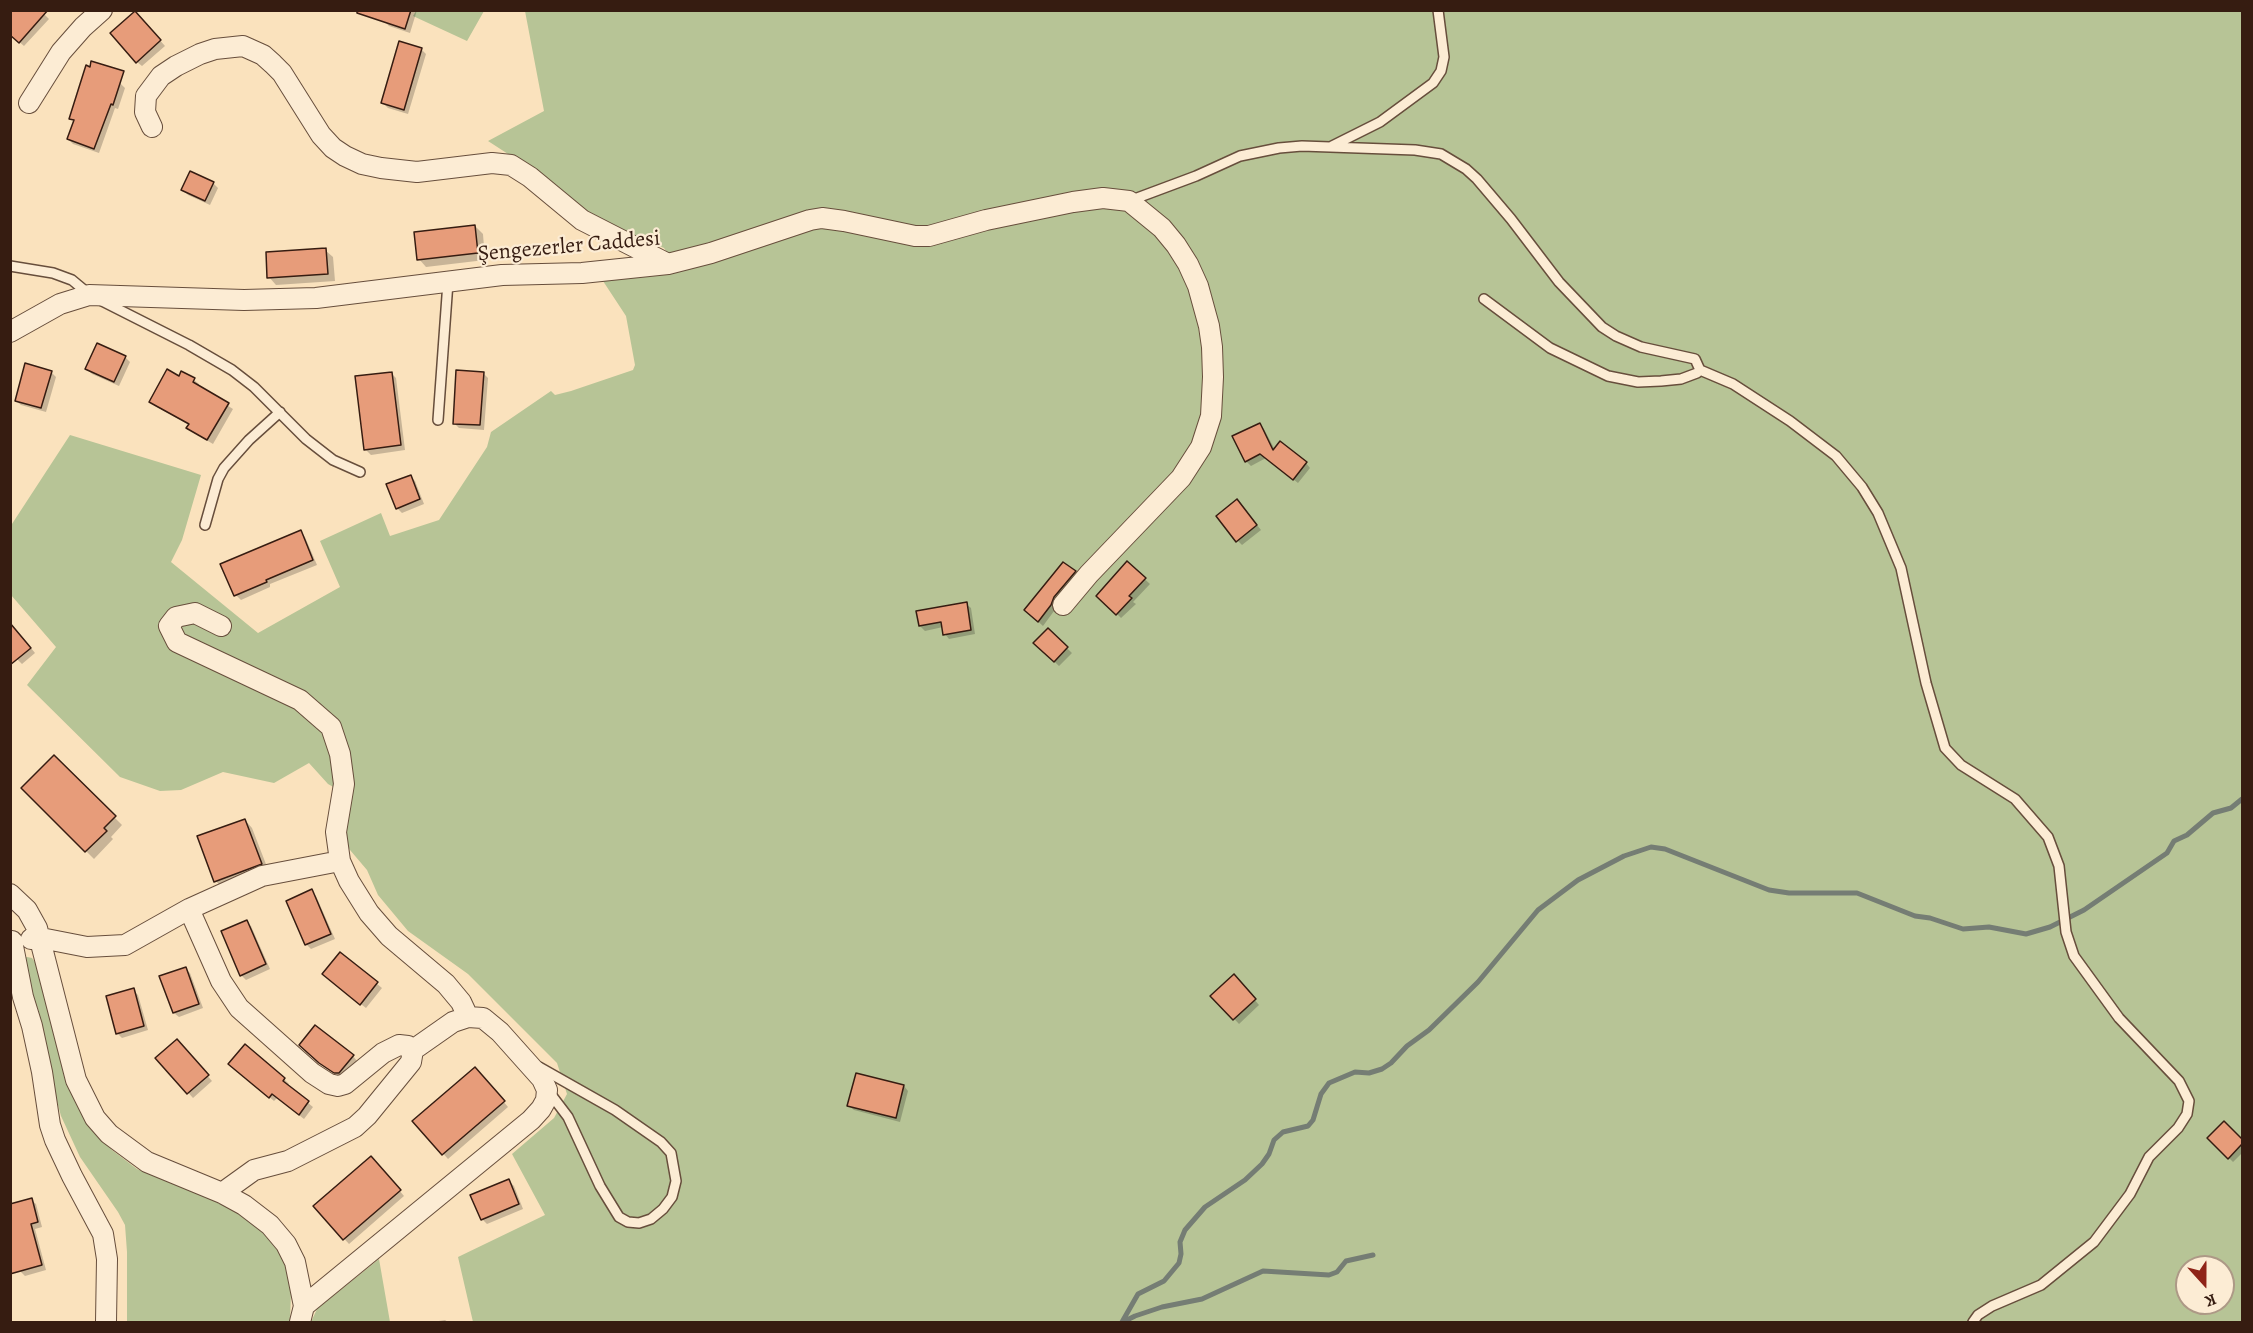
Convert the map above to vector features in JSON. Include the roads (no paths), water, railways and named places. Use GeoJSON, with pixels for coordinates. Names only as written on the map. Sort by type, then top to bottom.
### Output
{"type":"FeatureCollection","features":[{"type":"Feature","properties":{"kind":"street"},"geometry":{"type":"LineString","coordinates":[[28,104],[61,52],[102,10]]}},
{"type":"Feature","properties":{"kind":"street"},"geometry":{"type":"LineString","coordinates":[[152,127],[145,112],[146,96],[161,76],[200,54],[215,49],[243,46],[263,55],[273,64],[282,74],[321,135],[333,148],[345,156],[362,164],[417,172],[492,163],[511,165],[530,177],[582,220],[668,264]]}},
{"type":"Feature","properties":{"kind":"street","name":"Şengezerler Caddesi"},"geometry":{"type":"LineString","coordinates":[[10,332],[60,304],[89,295],[244,300],[316,298],[502,275],[582,273],[668,264],[822,218],[915,236],[929,236],[986,220],[1073,202],[1103,198],[1129,201]]}},
{"type":"Feature","properties":{"kind":"street"},"geometry":{"type":"LineString","coordinates":[[1063,605],[1089,574],[1181,478],[1201,447],[1211,416],[1212,347],[1198,286],[1176,245],[1162,228],[1129,201]]}},
{"type":"Feature","properties":{"kind":"street"},"geometry":{"type":"LineString","coordinates":[[221,626],[195,613],[176,617],[169,626],[177,642],[300,700],[331,727],[340,754],[344,784],[336,832],[340,861],[349,881],[369,913],[389,936],[446,984],[461,1002],[468,1017]]}},
{"type":"Feature","properties":{"kind":"street"},"geometry":{"type":"LineString","coordinates":[[106,1323],[107,1259],[103,1234],[72,1176],[50,1125],[37,1049],[22,997],[11,941],[41,938],[87,947],[125,945],[189,909],[262,876],[340,861]]}},
{"type":"Feature","properties":{"kind":"street"},"geometry":{"type":"LineString","coordinates":[[10,894],[27,910],[41,938],[76,1080],[95,1118],[109,1134],[147,1162],[222,1193],[244,1205],[270,1225],[286,1244],[295,1262],[302,1314]]}},
{"type":"Feature","properties":{"kind":"street"},"geometry":{"type":"LineString","coordinates":[[189,909],[221,981],[239,1008],[312,1073],[329,1084],[338,1086],[345,1084],[383,1053],[399,1045],[408,1046],[413,1050]]}},
{"type":"Feature","properties":{"kind":"street"},"geometry":{"type":"LineString","coordinates":[[222,1193],[254,1170],[288,1161],[355,1127],[367,1116],[411,1062],[413,1050],[453,1022],[468,1017],[483,1018],[500,1032],[542,1079],[547,1090],[546,1100],[531,1120],[302,1314]]}},
{"type":"Feature","properties":{"kind":"lane"},"geometry":{"type":"LineString","coordinates":[[1330,147],[1380,122],[1433,83],[1441,71],[1444,57],[1438,10]]}},
{"type":"Feature","properties":{"kind":"lane"},"geometry":{"type":"LineString","coordinates":[[1129,201],[1196,176],[1240,156],[1279,148],[1330,147],[1430,151],[1442,154],[1466,169],[1488,191],[1559,282],[1602,327],[1641,347],[1695,359],[1700,370],[1733,384],[1790,421],[1836,456],[1862,486],[1878,513],[1901,568],[1926,683],[1945,748],[1961,765],[2015,799],[2048,837],[2059,866],[2066,932],[2074,956],[2119,1018],[2179,1081],[2189,1101],[2187,1114],[2178,1128],[2149,1157],[2130,1194],[2094,1242],[2041,1285],[1992,1306],[1978,1315],[1973,1323]]}},
{"type":"Feature","properties":{"kind":"lane"},"geometry":{"type":"LineString","coordinates":[[10,266],[53,273],[72,280],[89,295],[189,345],[232,370],[254,387],[306,439],[333,460],[360,472]]}},
{"type":"Feature","properties":{"kind":"lane"},"geometry":{"type":"LineString","coordinates":[[438,420],[448,282]]}},
{"type":"Feature","properties":{"kind":"lane"},"geometry":{"type":"LineString","coordinates":[[1484,299],[1550,348],[1608,376],[1638,382],[1661,381],[1681,379],[1700,370]]}},
{"type":"Feature","properties":{"kind":"lane"},"geometry":{"type":"LineString","coordinates":[[206,525],[218,479],[224,468],[249,440],[280,412]]}},
{"type":"Feature","properties":{"kind":"lane"},"geometry":{"type":"LineString","coordinates":[[529,1062],[596,1098],[661,1142],[671,1154],[676,1181],[672,1197],[663,1209],[651,1219],[639,1223],[628,1222],[619,1217],[600,1186],[568,1117],[547,1090]]}},
{"type":"Feature","properties":{"kind":"waterway"},"geometry":{"type":"LineString","coordinates":[[1122,1322],[1138,1294],[1164,1281],[1179,1263],[1180,1242],[1185,1230],[1205,1207],[1245,1180],[1262,1164],[1274,1140],[1283,1132],[1308,1126],[1313,1120],[1321,1094],[1329,1083],[1355,1072],[1369,1073],[1382,1069],[1391,1063],[1478,982],[1538,910],[1578,880],[1624,856],[1651,847],[1665,849],[1769,890],[1789,893],[1857,893],[1915,916],[1930,918],[1963,929],[1989,927],[2026,934],[2050,927],[2084,910],[2167,853],[2174,841],[2187,835],[2213,813],[2231,808],[2242,799]]}},
{"type":"Feature","properties":{"kind":"waterway"},"geometry":{"type":"LineString","coordinates":[[1123,1322],[1162,1307],[1202,1299],[1263,1271],[1329,1275],[1337,1272],[1346,1261],[1373,1255]]}}]}
